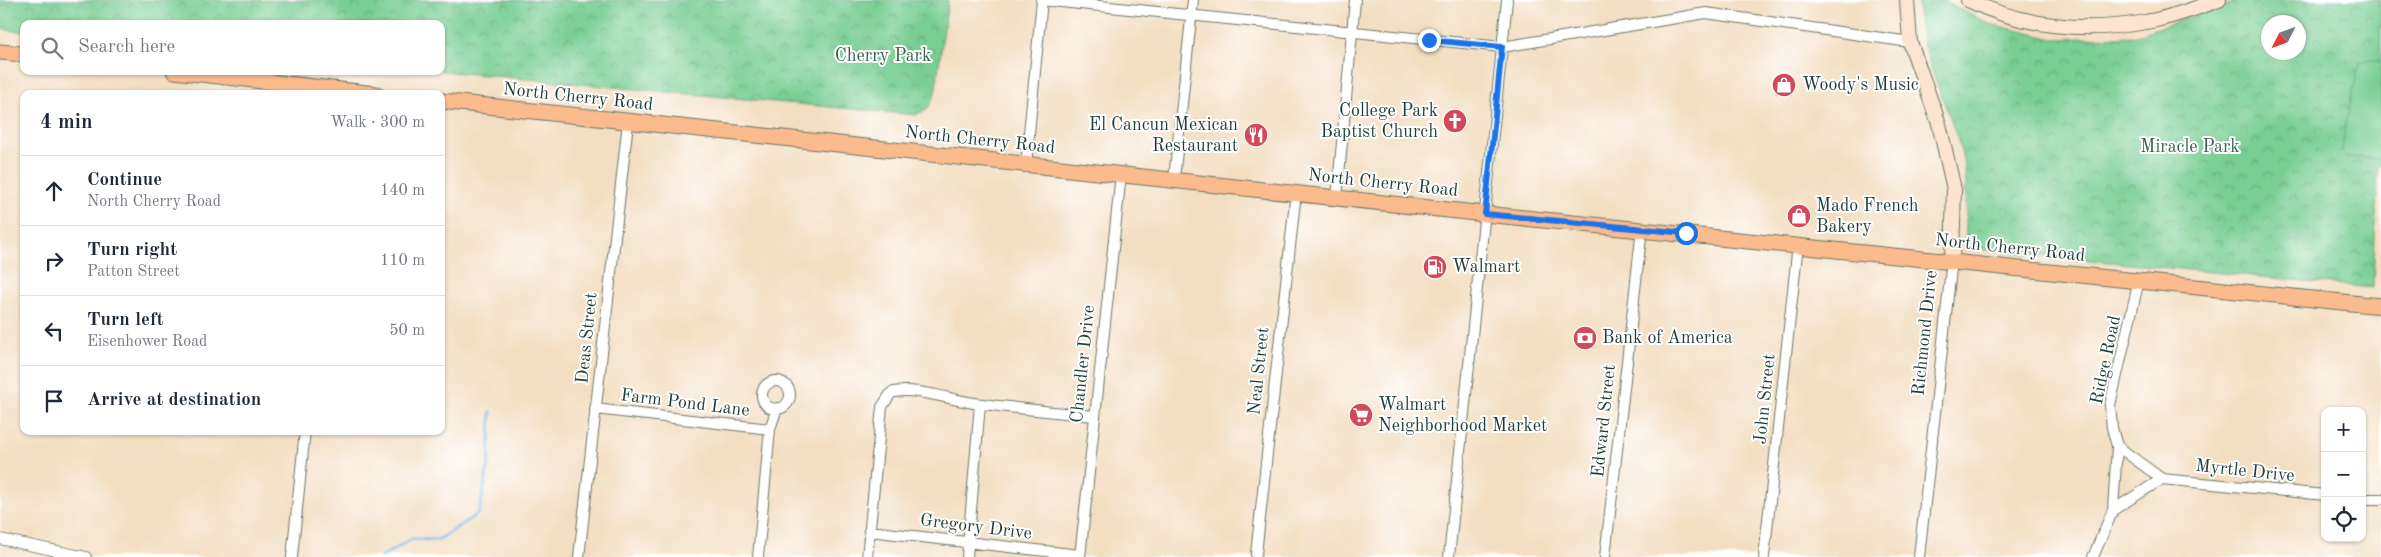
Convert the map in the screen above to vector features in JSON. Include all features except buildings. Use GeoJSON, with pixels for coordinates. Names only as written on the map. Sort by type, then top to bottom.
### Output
{"type":"FeatureCollection","features":[{"type":"Feature","properties":{"kind":"main road"},"geometry":{"type":"LineString","coordinates":[[0,52],[20,54]]}},
{"type":"Feature","properties":{"kind":"main road"},"geometry":{"type":"LineString","coordinates":[[206,75],[325,90]]}},
{"type":"Feature","properties":{"kind":"main road","name":"North Cherry Road"},"geometry":{"type":"LineString","coordinates":[[445,101],[1296,192],[1485,214],[1798,244],[2381,306]]}},
{"type":"Feature","properties":{"kind":"street"},"geometry":{"type":"LineString","coordinates":[[1026,164],[1042,0],[1502,47],[1706,13],[1910,42]]}},
{"type":"Feature","properties":{"kind":"street"},"geometry":{"type":"LineString","coordinates":[[1174,179],[1192,0]]}},
{"type":"Feature","properties":{"kind":"street"},"geometry":{"type":"LineString","coordinates":[[1337,197],[1356,0]]}},
{"type":"Feature","properties":{"kind":"street"},"geometry":{"type":"LineString","coordinates":[[1450,557],[1507,0]]}},
{"type":"Feature","properties":{"kind":"street","name":"Richmond Drive"},"geometry":{"type":"LineString","coordinates":[[1907,0],[1910,42],[1939,124],[1954,189],[1952,260],[1919,557]]}},
{"type":"Feature","properties":{"kind":"street"},"geometry":{"type":"LineString","coordinates":[[1968,0],[2010,16],[2044,24],[2079,28],[2114,27],[2148,22],[2219,0]]}},
{"type":"Feature","properties":{"kind":"street","name":"Deas Street"},"geometry":{"type":"LineString","coordinates":[[579,557],[628,122]]}},
{"type":"Feature","properties":{"kind":"street","name":"Chandler Drive"},"geometry":{"type":"LineString","coordinates":[[1080,556],[1121,174]]}},
{"type":"Feature","properties":{"kind":"street","name":"Neal Street"},"geometry":{"type":"LineString","coordinates":[[1256,554],[1296,192]]}},
{"type":"Feature","properties":{"kind":"street","name":"Edward Street"},"geometry":{"type":"LineString","coordinates":[[1605,557],[1642,228]]}},
{"type":"Feature","properties":{"kind":"street","name":"John Street"},"geometry":{"type":"LineString","coordinates":[[1764,557],[1798,244]]}},
{"type":"Feature","properties":{"kind":"street","name":"Ridge Road"},"geometry":{"type":"LineString","coordinates":[[2092,557],[2113,510],[2117,446],[2112,428],[2110,405],[2140,280]]}},
{"type":"Feature","properties":{"kind":"street"},"geometry":{"type":"LineString","coordinates":[[866,557],[882,407],[888,396],[902,391],[932,394],[948,399],[980,404],[1094,416]]}},
{"type":"Feature","properties":{"kind":"street"},"geometry":{"type":"LineString","coordinates":[[967,557],[980,404]]}},
{"type":"Feature","properties":{"kind":"street","name":"Farm Pond Lane"},"geometry":{"type":"LineString","coordinates":[[758,557],[770,429],[777,408]]}},
{"type":"Feature","properties":{"kind":"street","name":"Farm Pond Lane"},"geometry":{"type":"LineString","coordinates":[[595,409],[770,429]]}},
{"type":"Feature","properties":{"kind":"street"},"geometry":{"type":"LineString","coordinates":[[292,557],[305,435]]}},
{"type":"Feature","properties":{"kind":"street"},"geometry":{"type":"LineString","coordinates":[[2113,510],[2162,479],[2117,446]]}},
{"type":"Feature","properties":{"kind":"street","name":"Myrtle Drive"},"geometry":{"type":"LineString","coordinates":[[2162,479],[2321,495]]}},
{"type":"Feature","properties":{"kind":"street"},"geometry":{"type":"LineString","coordinates":[[2366,499],[2381,499]]}},
{"type":"Feature","properties":{"kind":"street","name":"Gregory Drive"},"geometry":{"type":"LineString","coordinates":[[869,531],[1080,556]]}},
{"type":"Feature","properties":{"kind":"street"},"geometry":{"type":"LineString","coordinates":[[0,539],[86,557]]}},
{"type":"Feature","properties":{"kind":"green space","name":"Cherry Park"},"geometry":{"type":"Polygon","coordinates":[[[0,0],[948,0],[935,94],[928,108],[916,115],[445,71],[445,20],[20,20],[20,32],[0,29],[0,0]]]}},
{"type":"Feature","properties":{"kind":"green space","name":"Miracle Park"},"geometry":{"type":"Polygon","coordinates":[[[1918,0],[1942,0],[1990,24],[2054,39],[2134,36],[2241,0],[2381,0],[2381,165],[2378,166],[2373,288],[1966,248],[1964,164],[1952,123],[1923,42],[1918,0]]]}},
{"type":"Feature","properties":{"kind":"green space"},"geometry":{"type":"Polygon","coordinates":[[[2370,60],[2381,61],[2381,159],[2347,157],[2342,152],[2345,124],[2360,62],[2370,60]]]}},
{"type":"Feature","properties":{"kind":"waterway"},"geometry":{"type":"LineString","coordinates":[[381,557],[412,539],[438,540],[479,513],[489,463],[491,412]]}},
{"type":"Feature","properties":{"kind":"place","name":"Woody's Music"},"geometry":{"type":"Point","coordinates":[1784,85]}},
{"type":"Feature","properties":{"kind":"place","name":"College Park Baptist Church"},"geometry":{"type":"Point","coordinates":[1455,121]}},
{"type":"Feature","properties":{"kind":"place","name":"El Cancun Mexican Restaurant"},"geometry":{"type":"Point","coordinates":[1256,135]}},
{"type":"Feature","properties":{"kind":"place","name":"Mado French Bakery"},"geometry":{"type":"Point","coordinates":[1799,216]}},
{"type":"Feature","properties":{"kind":"place","name":"Walmart"},"geometry":{"type":"Point","coordinates":[1435,267]}},
{"type":"Feature","properties":{"kind":"place","name":"Bank of America"},"geometry":{"type":"Point","coordinates":[1585,338]}},
{"type":"Feature","properties":{"kind":"place","name":"Walmart Neighborhood Market"},"geometry":{"type":"Point","coordinates":[1361,415]}},
{"type":"Feature","properties":{"kind":"route"},"geometry":{"type":"LineString","coordinates":[[1429,40],[1502,47],[1485,214],[1686,233]]}}]}
